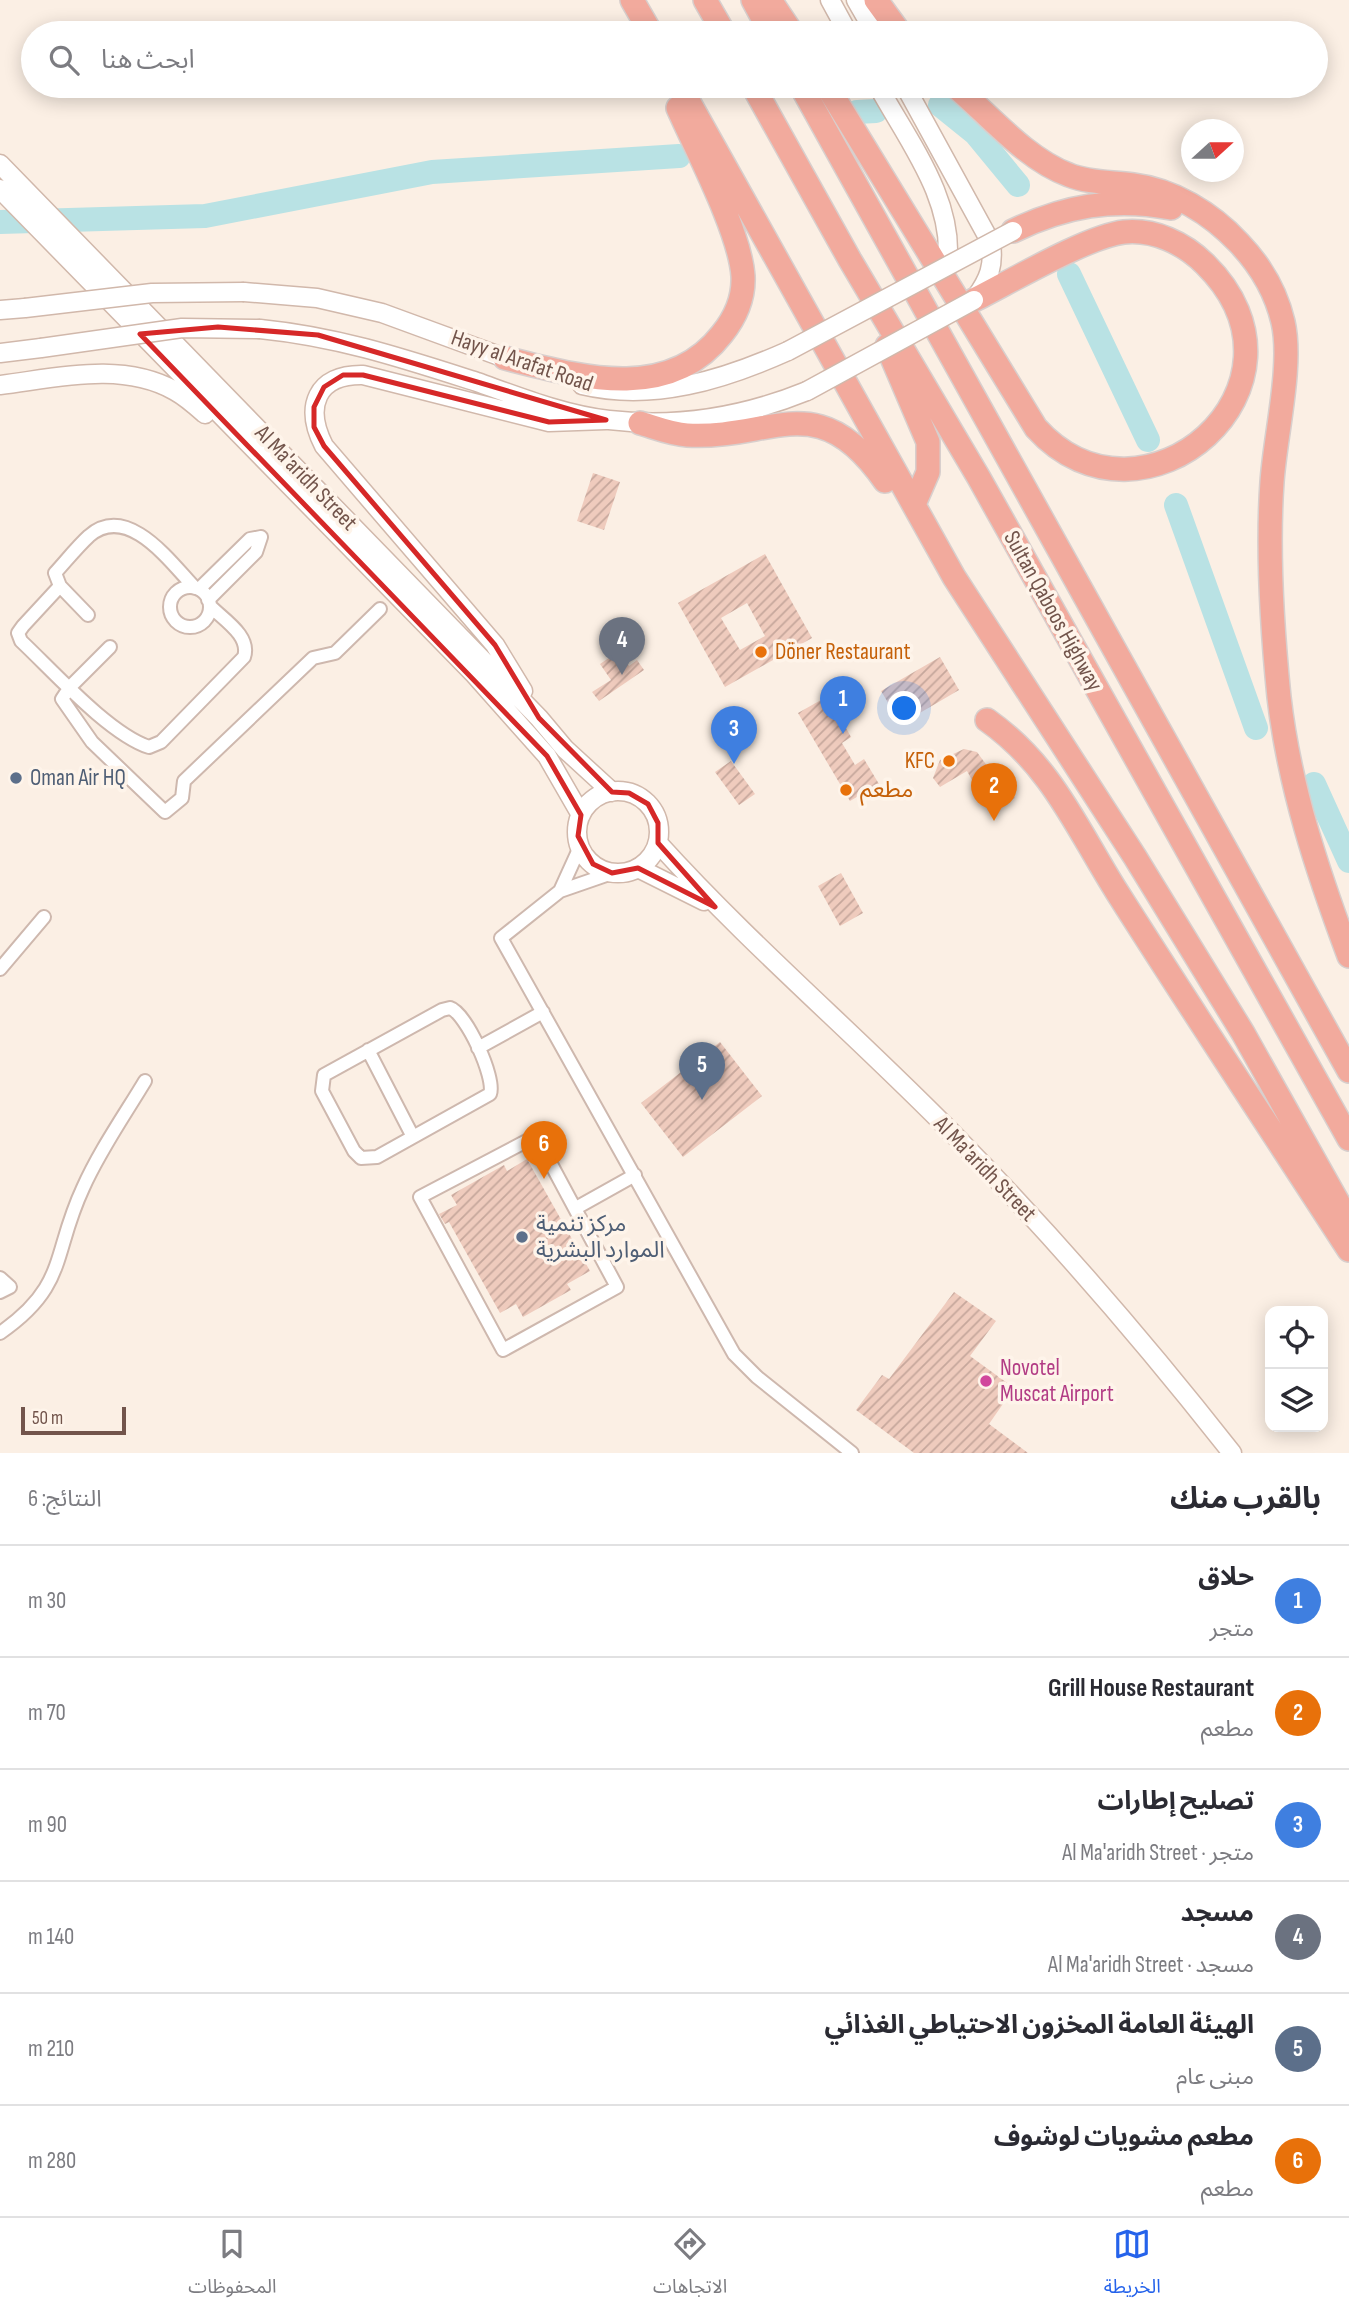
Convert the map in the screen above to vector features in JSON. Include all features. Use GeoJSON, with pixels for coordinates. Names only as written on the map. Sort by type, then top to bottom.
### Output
{"type":"FeatureCollection","features":[{"type":"Feature","properties":{"kind":"highway"},"geometry":{"type":"LineString","coordinates":[[631,0],[640,21]]}},
{"type":"Feature","properties":{"kind":"highway"},"geometry":{"type":"LineString","coordinates":[[631,0],[644,21]]}},
{"type":"Feature","properties":{"kind":"highway"},"geometry":{"type":"LineString","coordinates":[[705,0],[717,21]]}},
{"type":"Feature","properties":{"kind":"highway"},"geometry":{"type":"LineString","coordinates":[[753,0],[764,21]]}},
{"type":"Feature","properties":{"kind":"highway"},"geometry":{"type":"LineString","coordinates":[[770,0],[784,21]]}},
{"type":"Feature","properties":{"kind":"highway"},"geometry":{"type":"LineString","coordinates":[[876,0],[891,21]]}},
{"type":"Feature","properties":{"kind":"highway"},"geometry":{"type":"LineString","coordinates":[[505,358],[586,379],[629,380],[665,374],[694,360],[714,344],[736,315],[743,277],[734,239],[673,98]]}},
{"type":"Feature","properties":{"kind":"highway"},"geometry":{"type":"LineString","coordinates":[[687,98],[954,577]]}},
{"type":"Feature","properties":{"kind":"highway","name":"Sultan Qaboos Highway"},"geometry":{"type":"LineString","coordinates":[[760,98],[850,260],[986,490],[1349,1139]]}},
{"type":"Feature","properties":{"kind":"highway","name":"Sultan Qaboos Highway"},"geometry":{"type":"LineString","coordinates":[[808,98],[1349,1071]]}},
{"type":"Feature","properties":{"kind":"highway"},"geometry":{"type":"LineString","coordinates":[[834,98],[1036,428],[1049,443],[1069,456],[1087,463],[1125,468],[1165,462],[1200,444],[1215,430],[1240,390],[1247,350],[1245,329],[1234,301],[1218,276],[1194,253],[1146,232],[1121,232],[1096,240],[974,300]]}},
{"type":"Feature","properties":{"kind":"highway"},"geometry":{"type":"LineString","coordinates":[[969,98],[1042,162],[1069,176],[1145,195]]}},
{"type":"Feature","properties":{"kind":"highway"},"geometry":{"type":"LineString","coordinates":[[1013,231],[1041,218],[1094,204],[1164,191],[1208,215],[1257,263],[1273,292],[1283,323],[1286,354],[1272,484],[1271,560],[1279,699],[1292,772],[1314,856],[1349,956]]}},
{"type":"Feature","properties":{"kind":"highway"},"geometry":{"type":"LineString","coordinates":[[850,260],[928,442],[928,472],[915,502]]}},
{"type":"Feature","properties":{"kind":"highway"},"geometry":{"type":"LineString","coordinates":[[640,423],[685,435],[778,423],[804,423],[831,431],[869,457],[954,577],[1135,857],[1243,1033],[1349,1222]]}},
{"type":"Feature","properties":{"kind":"highway"},"geometry":{"type":"LineString","coordinates":[[987,720],[1035,760],[1116,891],[1349,1250]]}},
{"type":"Feature","properties":{"kind":"main road"},"geometry":{"type":"LineString","coordinates":[[830,0],[841,21]]}},
{"type":"Feature","properties":{"kind":"main road"},"geometry":{"type":"LineString","coordinates":[[856,0],[868,21]]}},
{"type":"Feature","properties":{"kind":"main road"},"geometry":{"type":"LineString","coordinates":[[884,98],[942,208],[949,236],[947,267]]}},
{"type":"Feature","properties":{"kind":"main road"},"geometry":{"type":"LineString","coordinates":[[912,98],[991,243],[993,259],[989,278],[974,300]]}},
{"type":"Feature","properties":{"kind":"main road","name":"Al Ma'aridh Street"},"geometry":{"type":"LineString","coordinates":[[0,164],[539,718],[565,749],[612,792]]}},
{"type":"Feature","properties":{"kind":"main road","name":"Al Ma'aridh Street"},"geometry":{"type":"LineString","coordinates":[[0,189],[484,685],[547,756],[581,816]]}},
{"type":"Feature","properties":{"kind":"main road","name":"Hayy al Arafat Road"},"geometry":{"type":"LineString","coordinates":[[0,310],[152,293],[244,292],[317,298],[382,313],[584,386],[617,391],[647,390],[723,377],[788,351],[1013,231]]}},
{"type":"Feature","properties":{"kind":"main road","name":"Hayy al Arafat Road"},"geometry":{"type":"LineString","coordinates":[[0,353],[182,328],[260,329],[318,335],[377,349],[554,408],[606,420],[640,423],[715,419],[747,412],[807,391],[974,300]]}},
{"type":"Feature","properties":{"kind":"main road"},"geometry":{"type":"LineString","coordinates":[[0,385],[115,373],[148,379],[177,391],[259,456]]}},
{"type":"Feature","properties":{"kind":"main road"},"geometry":{"type":"LineString","coordinates":[[539,718],[495,645],[365,498],[324,446],[314,427],[314,407],[324,387],[343,375],[363,375],[549,422],[606,420]]}},
{"type":"Feature","properties":{"kind":"main road"},"geometry":{"type":"LineString","coordinates":[[612,792],[629,793],[648,804],[658,823],[658,843],[647,862],[638,868],[612,873],[593,864],[580,847],[578,836],[581,816],[594,800],[612,792]]}},
{"type":"Feature","properties":{"kind":"main road","name":"Al Ma'aridh Street"},"geometry":{"type":"LineString","coordinates":[[658,843],[715,907],[833,1015],[960,1141],[1054,1241],[1232,1453]]}},
{"type":"Feature","properties":{"kind":"main road","name":"Al Ma'aridh Street"},"geometry":{"type":"LineString","coordinates":[[638,868],[715,907]]}},
{"type":"Feature","properties":{"kind":"street"},"geometry":{"type":"LineString","coordinates":[[60,586],[18,633],[21,640],[70,687],[136,743],[149,747],[161,742],[244,657],[247,648],[243,637],[141,532],[120,527],[103,528],[90,535],[55,573],[60,586],[88,615]]}},
{"type":"Feature","properties":{"kind":"street"},"geometry":{"type":"LineString","coordinates":[[261,537],[256,552],[209,603],[205,619],[194,626],[176,621],[170,610],[172,597],[182,588],[197,588],[250,540],[261,537]]}},
{"type":"Feature","properties":{"kind":"street"},"geometry":{"type":"LineString","coordinates":[[110,648],[70,687],[62,699],[92,742],[165,812],[182,798],[184,781],[313,658],[335,653],[380,609]]}},
{"type":"Feature","properties":{"kind":"street"},"geometry":{"type":"LineString","coordinates":[[560,891],[580,847]]}},
{"type":"Feature","properties":{"kind":"street"},"geometry":{"type":"LineString","coordinates":[[612,873],[560,891],[501,938],[734,1354],[757,1377],[852,1453]]}},
{"type":"Feature","properties":{"kind":"street"},"geometry":{"type":"LineString","coordinates":[[0,969],[44,917]]}},
{"type":"Feature","properties":{"kind":"street"},"geometry":{"type":"LineString","coordinates":[[450,1008],[461,1015],[478,1048],[492,1078],[491,1094],[367,1160],[354,1151],[347,1139],[322,1091],[322,1082],[324,1074],[368,1050],[450,1008]]}},
{"type":"Feature","properties":{"kind":"street"},"geometry":{"type":"LineString","coordinates":[[478,1048],[543,1012]]}},
{"type":"Feature","properties":{"kind":"street"},"geometry":{"type":"LineString","coordinates":[[368,1050],[413,1137]]}},
{"type":"Feature","properties":{"kind":"street"},"geometry":{"type":"LineString","coordinates":[[0,1333],[28,1313],[44,1294],[55,1271],[73,1210],[90,1171],[145,1081]]}},
{"type":"Feature","properties":{"kind":"street"},"geometry":{"type":"LineString","coordinates":[[536,1136],[576,1208],[617,1287],[503,1350],[419,1197],[536,1136]]}},
{"type":"Feature","properties":{"kind":"street"},"geometry":{"type":"LineString","coordinates":[[576,1208],[635,1175]]}},
{"type":"Feature","properties":{"kind":"street"},"geometry":{"type":"LineString","coordinates":[[0,1278],[10,1287],[0,1292]]}},
{"type":"Feature","properties":{"kind":"highlighted area"},"geometry":{"type":"Polygon","coordinates":[[[218,327],[318,335],[606,420],[549,422],[363,375],[343,375],[324,387],[314,407],[314,427],[324,446],[495,645],[539,718],[612,792],[629,793],[648,804],[658,823],[658,843],[715,907],[638,868],[612,873],[593,864],[578,836],[581,815],[547,756],[140,334],[218,327]]]}},
{"type":"Feature","properties":{"kind":"building"},"geometry":{"type":"Polygon","coordinates":[[[593,473],[620,482],[604,530],[577,521],[593,473]]]}},
{"type":"Feature","properties":{"kind":"building"},"geometry":{"type":"Polygon","coordinates":[[[765,554],[812,638],[725,687],[678,603],[765,554]],[[747,603],[721,618],[740,650],[765,636],[747,603]]]}},
{"type":"Feature","properties":{"kind":"building"},"geometry":{"type":"Polygon","coordinates":[[[619,651],[629,666],[637,660],[644,670],[599,701],[592,692],[611,680],[600,664],[619,651]]]}},
{"type":"Feature","properties":{"kind":"building"},"geometry":{"type":"Polygon","coordinates":[[[940,657],[959,690],[901,724],[881,691],[940,657]]]}},
{"type":"Feature","properties":{"kind":"building"},"geometry":{"type":"Polygon","coordinates":[[[828,696],[851,737],[842,743],[855,765],[864,759],[879,784],[850,801],[798,713],[828,696]]]}},
{"type":"Feature","properties":{"kind":"building"},"geometry":{"type":"Polygon","coordinates":[[[964,749],[977,752],[993,774],[1000,771],[1015,798],[1001,805],[998,800],[986,806],[967,771],[940,787],[933,778],[940,760],[964,749]]]}},
{"type":"Feature","properties":{"kind":"building"},"geometry":{"type":"Polygon","coordinates":[[[731,761],[755,794],[739,805],[715,772],[731,761]]]}},
{"type":"Feature","properties":{"kind":"building"},"geometry":{"type":"Polygon","coordinates":[[[841,873],[863,913],[840,926],[818,886],[841,873]]]}},
{"type":"Feature","properties":{"kind":"building"},"geometry":{"type":"Polygon","coordinates":[[[720,1042],[762,1096],[683,1157],[641,1103],[720,1042]]]}},
{"type":"Feature","properties":{"kind":"building"},"geometry":{"type":"Polygon","coordinates":[[[527,1159],[590,1271],[567,1284],[571,1290],[523,1317],[516,1304],[500,1313],[449,1222],[445,1224],[439,1214],[457,1205],[451,1195],[504,1165],[507,1171],[527,1159]]]}},
{"type":"Feature","properties":{"kind":"building"},"geometry":{"type":"Polygon","coordinates":[[[954,1292],[996,1321],[970,1356],[1014,1388],[989,1424],[1028,1453],[914,1453],[856,1410],[882,1375],[889,1379],[954,1292]]]}},
{"type":"Feature","properties":{"kind":"waterway"},"geometry":{"type":"LineString","coordinates":[[940,105],[976,134],[1018,185]]}},
{"type":"Feature","properties":{"kind":"waterway"},"geometry":{"type":"LineString","coordinates":[[857,112],[876,111]]}},
{"type":"Feature","properties":{"kind":"waterway"},"geometry":{"type":"LineString","coordinates":[[0,222],[205,216],[432,172],[679,156]]}},
{"type":"Feature","properties":{"kind":"waterway"},"geometry":{"type":"LineString","coordinates":[[1069,274],[1148,440]]}},
{"type":"Feature","properties":{"kind":"waterway"},"geometry":{"type":"LineString","coordinates":[[1176,505],[1256,728]]}},
{"type":"Feature","properties":{"kind":"waterway"},"geometry":{"type":"LineString","coordinates":[[1314,784],[1349,861]]}},
{"type":"Feature","properties":{"kind":"place","name":"Döner Restaurant"},"geometry":{"type":"Point","coordinates":[761,652]}},
{"type":"Feature","properties":{"kind":"place","name":"مسجد"},"geometry":{"type":"Point","coordinates":[622,675]}},
{"type":"Feature","properties":{"kind":"place","name":"حلاق"},"geometry":{"type":"Point","coordinates":[843,734]}},
{"type":"Feature","properties":{"kind":"place","name":"KFC"},"geometry":{"type":"Point","coordinates":[949,761]}},
{"type":"Feature","properties":{"kind":"place","name":"تصليح إطارات"},"geometry":{"type":"Point","coordinates":[734,764]}},
{"type":"Feature","properties":{"kind":"place","name":"Oman Air HQ"},"geometry":{"type":"Point","coordinates":[16,778]}},
{"type":"Feature","properties":{"kind":"place","name":"مطعم"},"geometry":{"type":"Point","coordinates":[846,790]}},
{"type":"Feature","properties":{"kind":"place","name":"Grill House Restaurant"},"geometry":{"type":"Point","coordinates":[994,821]}},
{"type":"Feature","properties":{"kind":"place","name":"الهيئة العامة المخزون الاحتياطي الغذائي"},"geometry":{"type":"Point","coordinates":[702,1100]}},
{"type":"Feature","properties":{"kind":"place","name":"مطعم مشويات لوشوف"},"geometry":{"type":"Point","coordinates":[544,1179]}},
{"type":"Feature","properties":{"kind":"place","name":"مركز تنمية الموارد البشرية"},"geometry":{"type":"Point","coordinates":[522,1237]}},
{"type":"Feature","properties":{"kind":"place","name":"Novotel Muscat Airport"},"geometry":{"type":"Point","coordinates":[986,1381]}}]}
